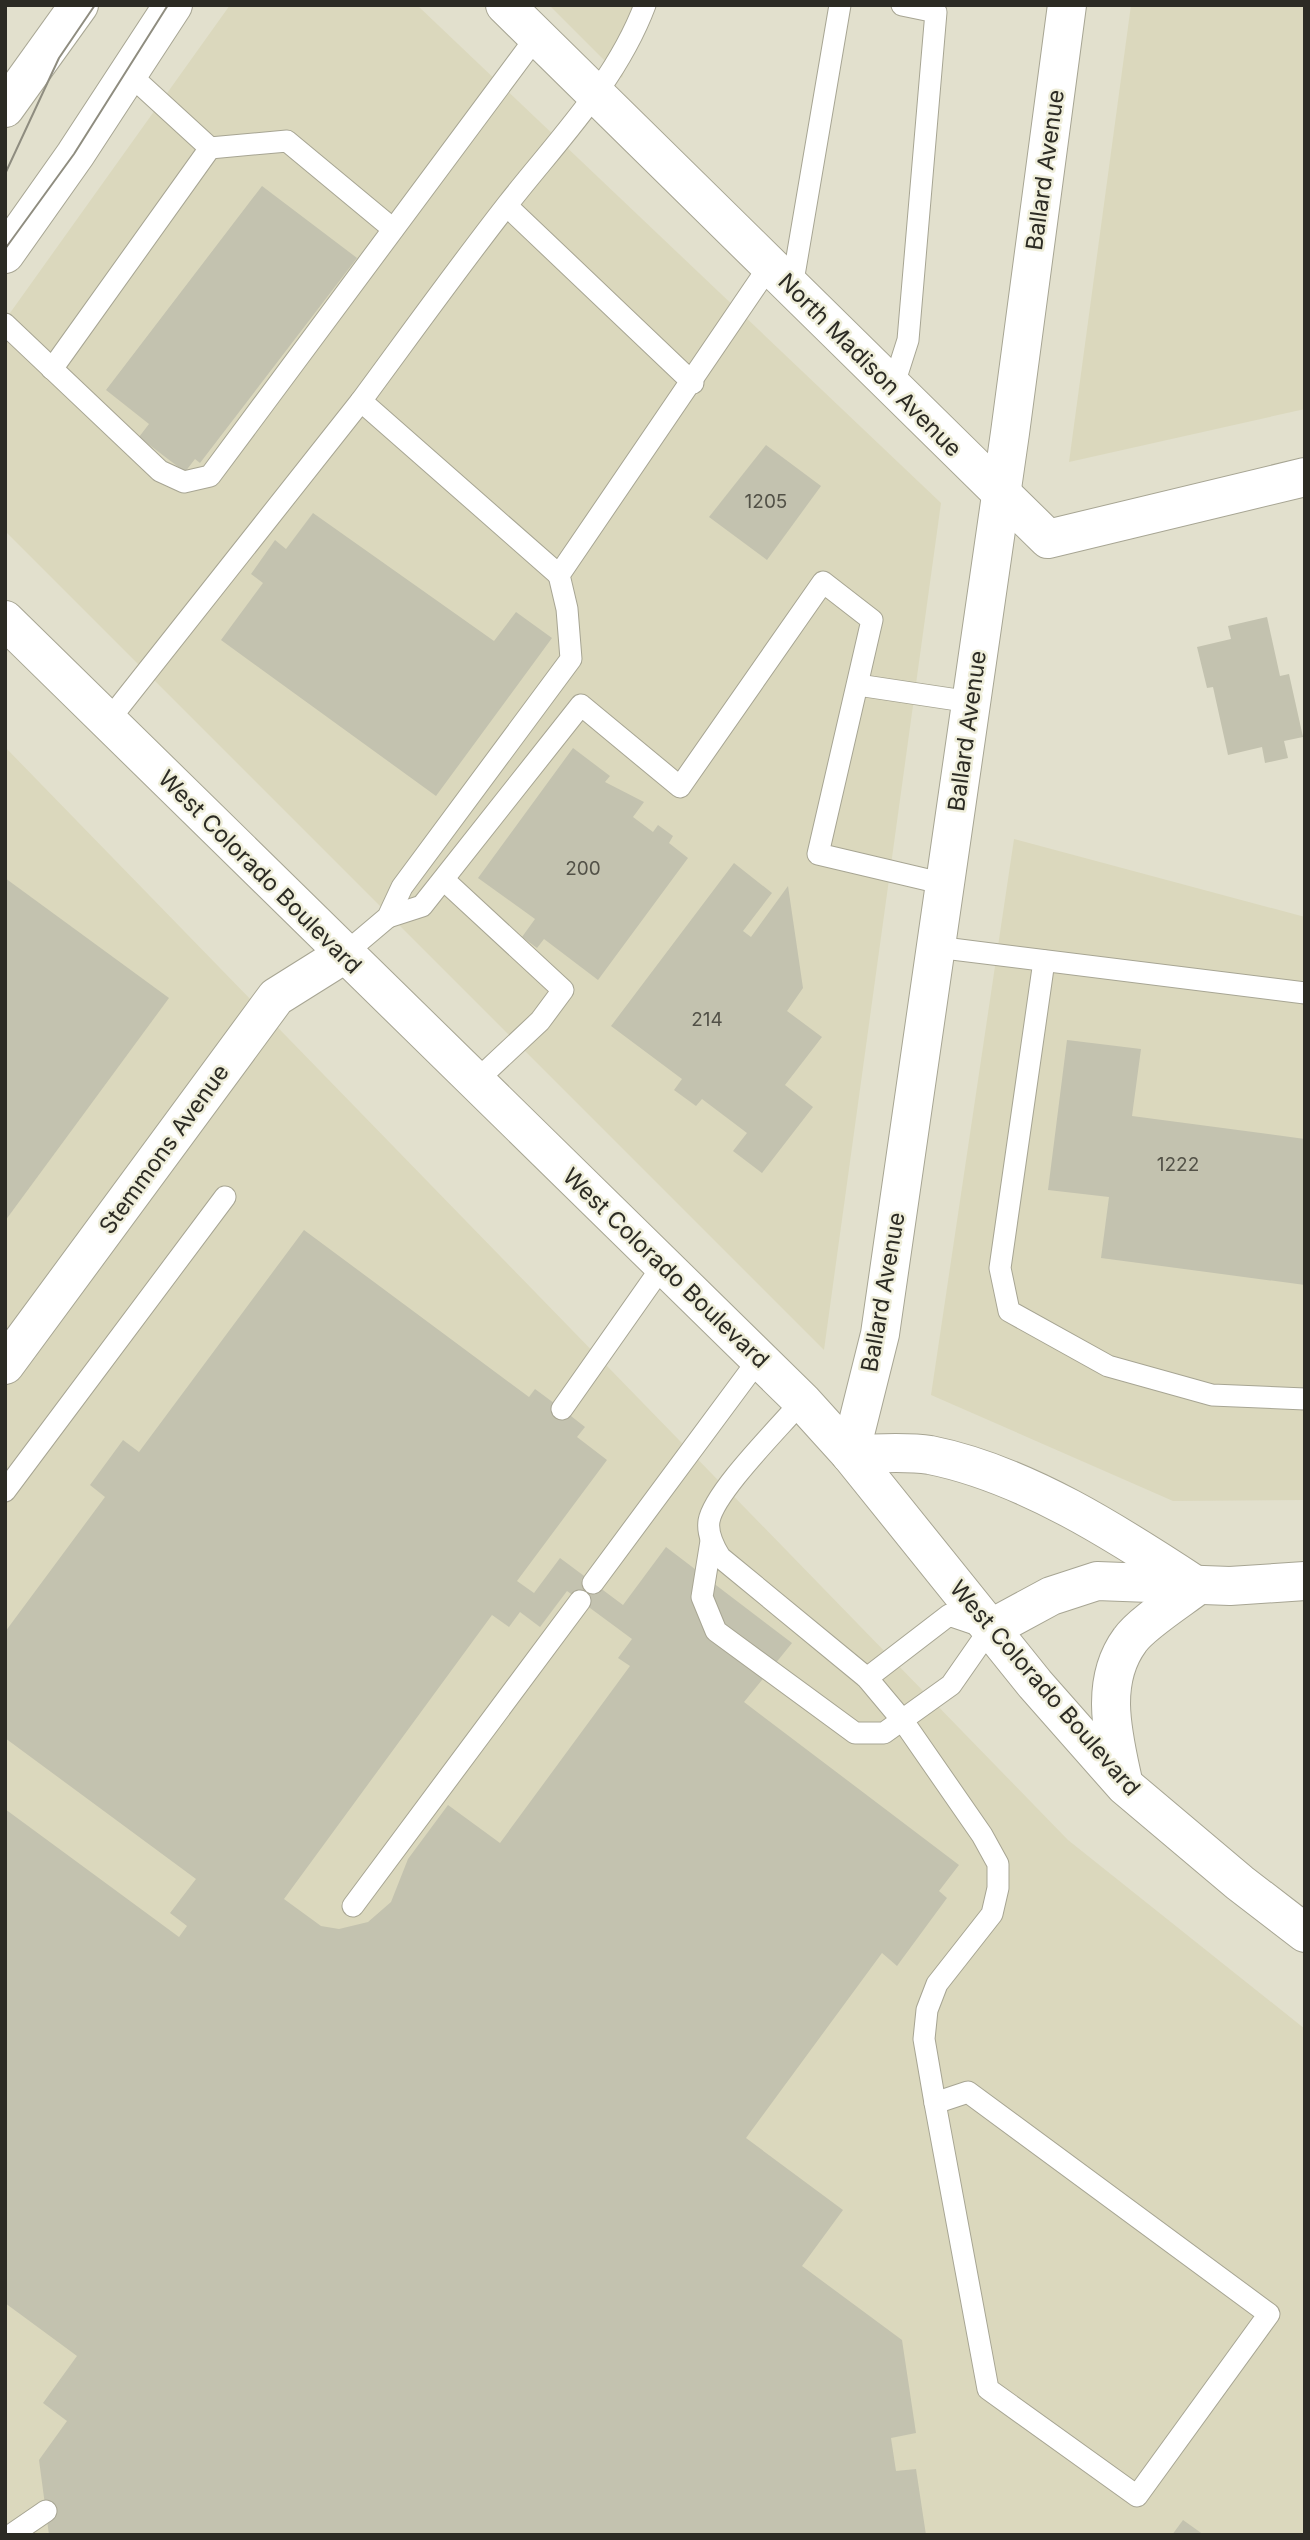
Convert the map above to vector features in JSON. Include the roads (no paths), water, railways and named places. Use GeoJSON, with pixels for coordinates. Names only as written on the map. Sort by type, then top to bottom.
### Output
{"type":"FeatureCollection","features":[{"type":"Feature","properties":{"kind":"street"},"geometry":{"type":"LineString","coordinates":[[5,108],[79,5]]}},
{"type":"Feature","properties":{"kind":"street"},"geometry":{"type":"LineString","coordinates":[[5,254],[75,155],[173,5]]}},
{"type":"Feature","properties":{"kind":"street","name":"North Madison Avenue"},"geometry":{"type":"LineString","coordinates":[[505,5],[1048,539],[1305,477]]}},
{"type":"Feature","properties":{"kind":"street","name":"Ballard Avenue"},"geometry":{"type":"LineString","coordinates":[[850,1454],[880,1334],[1067,5]]}},
{"type":"Feature","properties":{"kind":"street","name":"West Colorado Boulevard"},"geometry":{"type":"LineString","coordinates":[[5,620],[343,955],[802,1401],[850,1454],[990,1629],[1125,1786],[1240,1884],[1305,1933]]}},
{"type":"Feature","properties":{"kind":"street","name":"Stemmons Avenue"},"geometry":{"type":"LineString","coordinates":[[5,1365],[276,997],[343,955]]}},
{"type":"Feature","properties":{"kind":"street"},"geometry":{"type":"LineString","coordinates":[[850,1454],[929,1455],[1002,1478],[1114,1531],[1197,1586]]}},
{"type":"Feature","properties":{"kind":"street"},"geometry":{"type":"LineString","coordinates":[[990,1629],[1051,1596],[1097,1581],[1197,1586],[1305,1581]]}},
{"type":"Feature","properties":{"kind":"street"},"geometry":{"type":"LineString","coordinates":[[1125,1786],[1111,1726],[1112,1677],[1130,1639],[1197,1586]]}},
{"type":"Feature","properties":{"kind":"lane"},"geometry":{"type":"LineString","coordinates":[[108,722],[596,95],[633,37],[645,5]]}},
{"type":"Feature","properties":{"kind":"lane"},"geometry":{"type":"LineString","coordinates":[[559,575],[693,383],[781,276],[840,5]]}},
{"type":"Feature","properties":{"kind":"lane"},"geometry":{"type":"LineString","coordinates":[[893,387],[908,340],[936,12],[902,5]]}},
{"type":"Feature","properties":{"kind":"lane"},"geometry":{"type":"LineString","coordinates":[[5,324],[160,471],[184,482],[210,476],[537,36]]}},
{"type":"Feature","properties":{"kind":"lane"},"geometry":{"type":"LineString","coordinates":[[127,72],[210,148],[287,141],[393,229]]}},
{"type":"Feature","properties":{"kind":"lane"},"geometry":{"type":"LineString","coordinates":[[52,369],[210,148]]}},
{"type":"Feature","properties":{"kind":"lane"},"geometry":{"type":"LineString","coordinates":[[507,206],[693,383]]}},
{"type":"Feature","properties":{"kind":"lane"},"geometry":{"type":"LineString","coordinates":[[360,401],[559,575],[567,609],[571,659],[402,887],[388,917]]}},
{"type":"Feature","properties":{"kind":"lane"},"geometry":{"type":"LineString","coordinates":[[343,955],[388,917],[422,906],[581,705],[680,787],[823,582],[872,620],[818,854],[945,884]]}},
{"type":"Feature","properties":{"kind":"lane"},"geometry":{"type":"LineString","coordinates":[[858,685],[971,702]]}},
{"type":"Feature","properties":{"kind":"lane"},"geometry":{"type":"LineString","coordinates":[[444,880],[563,990],[540,1021],[475,1082]]}},
{"type":"Feature","properties":{"kind":"lane"},"geometry":{"type":"LineString","coordinates":[[936,947],[1305,993]]}},
{"type":"Feature","properties":{"kind":"lane"},"geometry":{"type":"LineString","coordinates":[[1044,961],[1000,1268],[1009,1311],[1108,1366],[1212,1395],[1305,1399]]}},
{"type":"Feature","properties":{"kind":"lane"},"geometry":{"type":"LineString","coordinates":[[5,1491],[225,1197]]}},
{"type":"Feature","properties":{"kind":"lane"},"geometry":{"type":"LineString","coordinates":[[562,1409],[663,1264]]}},
{"type":"Feature","properties":{"kind":"lane"},"geometry":{"type":"LineString","coordinates":[[593,1583],[759,1359]]}},
{"type":"Feature","properties":{"kind":"lane"},"geometry":{"type":"LineString","coordinates":[[802,1401],[732,1480],[709,1521],[711,1541],[702,1597],[716,1631],[855,1733],[884,1733],[951,1685],[990,1629],[949,1615],[867,1678]]}},
{"type":"Feature","properties":{"kind":"lane"},"geometry":{"type":"LineString","coordinates":[[711,1541],[720,1558],[867,1678],[903,1721],[982,1835],[998,1864],[998,1888],[992,1914],[937,1984],[927,2010],[925,2039],[935,2103],[988,2389],[1138,2496],[1269,2315],[968,2092],[935,2103]]}},
{"type":"Feature","properties":{"kind":"lane"},"geometry":{"type":"LineString","coordinates":[[353,1906],[580,1601]]}},
{"type":"Feature","properties":{"kind":"lane"},"geometry":{"type":"LineString","coordinates":[[11,2535],[46,2511]]}},
{"type":"Feature","properties":{"kind":"tram line"},"geometry":{"type":"LineString","coordinates":[[5,174],[59,58],[95,5]]}},
{"type":"Feature","properties":{"kind":"tram line"},"geometry":{"type":"LineString","coordinates":[[5,249],[74,154],[168,5]]}}]}
